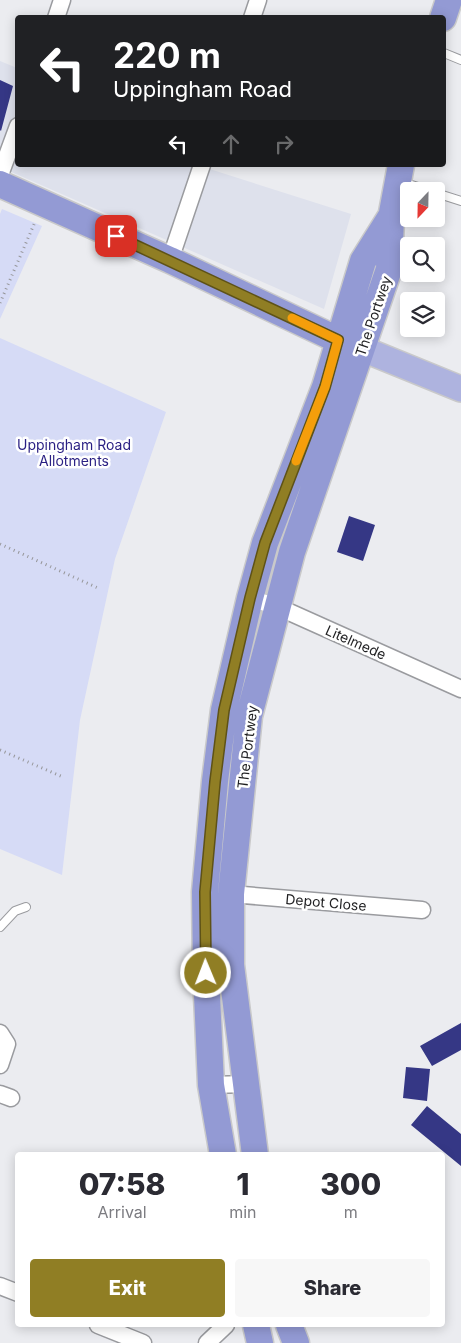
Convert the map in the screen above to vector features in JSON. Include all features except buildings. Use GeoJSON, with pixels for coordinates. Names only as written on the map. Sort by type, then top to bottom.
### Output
{"type":"FeatureCollection","features":[{"type":"Feature","properties":{"kind":"highway"},"geometry":{"type":"LineString","coordinates":[[444,15],[449,0]]}},
{"type":"Feature","properties":{"kind":"highway"},"geometry":{"type":"LineString","coordinates":[[391,218],[399,173]]}},
{"type":"Feature","properties":{"kind":"highway"},"geometry":{"type":"LineString","coordinates":[[0,184],[170,260],[338,340]]}},
{"type":"Feature","properties":{"kind":"highway","name":"The Portwey"},"geometry":{"type":"LineString","coordinates":[[222,1152],[211,1085],[206,973],[205,892],[224,710],[265,543],[325,387],[363,260],[391,218]]}},
{"type":"Feature","properties":{"kind":"highway","name":"The Portwey"},"geometry":{"type":"LineString","coordinates":[[255,1152],[231,965],[231,894],[248,716],[292,552],[389,269],[391,218]]}},
{"type":"Feature","properties":{"kind":"highway"},"geometry":{"type":"LineString","coordinates":[[256,1327],[260,1343]]}},
{"type":"Feature","properties":{"kind":"highway"},"geometry":{"type":"LineString","coordinates":[[290,1327],[296,1343]]}},
{"type":"Feature","properties":{"kind":"main road"},"geometry":{"type":"LineString","coordinates":[[338,340],[363,348],[461,389]]}},
{"type":"Feature","properties":{"kind":"street"},"geometry":{"type":"LineString","coordinates":[[57,15],[62,0]]}},
{"type":"Feature","properties":{"kind":"street"},"geometry":{"type":"LineString","coordinates":[[253,15],[258,0]]}},
{"type":"Feature","properties":{"kind":"street"},"geometry":{"type":"LineString","coordinates":[[0,175],[15,134]]}},
{"type":"Feature","properties":{"kind":"street"},"geometry":{"type":"LineString","coordinates":[[170,260],[201,167]]}},
{"type":"Feature","properties":{"kind":"street","name":"Litelmede"},"geometry":{"type":"LineString","coordinates":[[250,598],[278,607],[461,690]]}},
{"type":"Feature","properties":{"kind":"street","name":"Depot Close"},"geometry":{"type":"LineString","coordinates":[[231,894],[422,910]]}},
{"type":"Feature","properties":{"kind":"street"},"geometry":{"type":"LineString","coordinates":[[0,1033],[7,1044],[0,1065]]}},
{"type":"Feature","properties":{"kind":"street"},"geometry":{"type":"LineString","coordinates":[[211,1085],[247,1084]]}},
{"type":"Feature","properties":{"kind":"street"},"geometry":{"type":"LineString","coordinates":[[0,1286],[15,1292]]}},
{"type":"Feature","properties":{"kind":"street"},"geometry":{"type":"LineString","coordinates":[[103,1327],[143,1343]]}},
{"type":"Feature","properties":{"kind":"street"},"geometry":{"type":"LineString","coordinates":[[207,1343],[224,1327]]}},
{"type":"Feature","properties":{"kind":"lane"},"geometry":{"type":"LineString","coordinates":[[446,54],[461,60]]}},
{"type":"Feature","properties":{"kind":"lane"},"geometry":{"type":"LineString","coordinates":[[399,173],[415,182]]}},
{"type":"Feature","properties":{"kind":"lane"},"geometry":{"type":"LineString","coordinates":[[445,196],[461,201]]}},
{"type":"Feature","properties":{"kind":"lane"},"geometry":{"type":"LineString","coordinates":[[0,927],[16,911],[26,907]]}},
{"type":"Feature","properties":{"kind":"path"},"geometry":{"type":"LineString","coordinates":[[0,303],[43,203]]}},
{"type":"Feature","properties":{"kind":"path"},"geometry":{"type":"LineString","coordinates":[[0,544],[98,588]]}},
{"type":"Feature","properties":{"kind":"path"},"geometry":{"type":"LineString","coordinates":[[0,750],[63,777]]}},
{"type":"Feature","properties":{"kind":"shaded area"},"geometry":{"type":"Polygon","coordinates":[[[0,61],[15,67],[15,167],[203,167],[351,214],[324,309],[0,167],[0,61]]]}},
{"type":"Feature","properties":{"kind":"green space"},"geometry":{"type":"Polygon","coordinates":[[[2,209],[42,226],[0,319],[0,214],[2,209]]]}},
{"type":"Feature","properties":{"kind":"green space","name":"Uppingham Road Allotments"},"geometry":{"type":"Polygon","coordinates":[[[0,338],[166,412],[115,559],[80,720],[62,875],[0,849],[0,338]]]}},
{"type":"Feature","properties":{"kind":"slow traffic"},"geometry":{"type":"LineString","coordinates":[[292,318],[338,340],[325,387],[296,461]]}},
{"type":"Feature","properties":{"kind":"route"},"geometry":{"type":"LineString","coordinates":[[116,236],[338,340],[325,387],[265,543],[224,710],[205,892],[206,973]]}}]}
